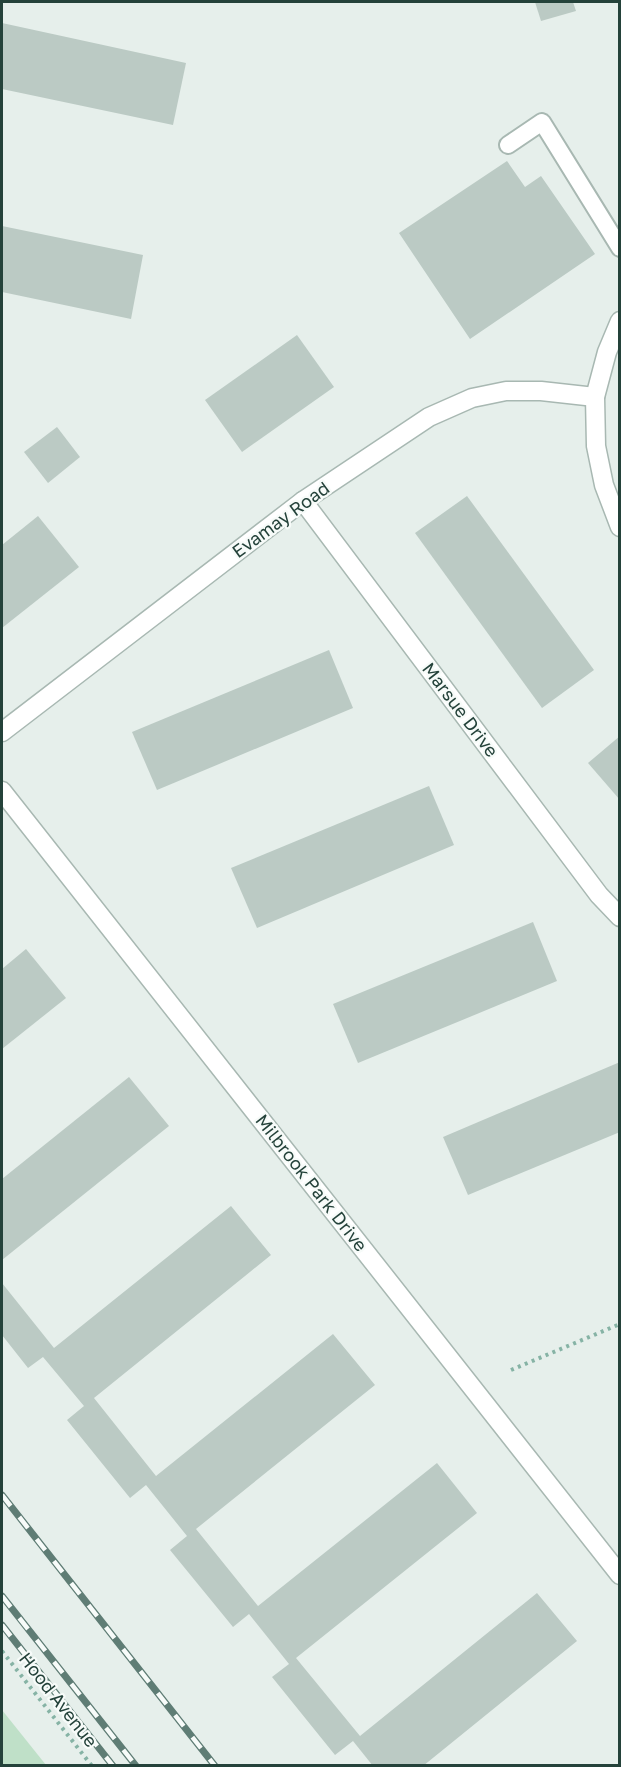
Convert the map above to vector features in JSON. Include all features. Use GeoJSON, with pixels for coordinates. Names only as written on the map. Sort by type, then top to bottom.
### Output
{"type":"FeatureCollection","features":[{"type":"Feature","properties":{"kind":"street"},"geometry":{"type":"LineString","coordinates":[[620,321],[607,352],[595,397],[596,446],[604,484],[620,527]]}},
{"type":"Feature","properties":{"kind":"street","name":"Evamay Road"},"geometry":{"type":"LineString","coordinates":[[2,732],[303,501],[429,417],[472,398],[506,391],[542,391],[595,397]]}},
{"type":"Feature","properties":{"kind":"street","name":"Marsue Drive"},"geometry":{"type":"LineString","coordinates":[[303,501],[599,895],[620,917]]}},
{"type":"Feature","properties":{"kind":"street","name":"Milbrook Park Drive"},"geometry":{"type":"LineString","coordinates":[[2,791],[620,1575]]}},
{"type":"Feature","properties":{"kind":"lane"},"geometry":{"type":"LineString","coordinates":[[508,145],[542,123],[620,248]]}},
{"type":"Feature","properties":{"kind":"path"},"geometry":{"type":"LineString","coordinates":[[511,1370],[620,1324]]}},
{"type":"Feature","properties":{"kind":"path","name":"Hood Avenue"},"geometry":{"type":"LineString","coordinates":[[2,1651],[92,1766]]}},
{"type":"Feature","properties":{"kind":"green space"},"geometry":{"type":"Polygon","coordinates":[[[2,1710],[46,1765],[2,1765],[2,1710]]]}},
{"type":"Feature","properties":{"kind":"building"},"geometry":{"type":"Polygon","coordinates":[[[535,2],[573,2],[576,11],[541,21],[535,2]]]}},
{"type":"Feature","properties":{"kind":"building"},"geometry":{"type":"Polygon","coordinates":[[[2,23],[186,63],[173,125],[2,89],[2,23]]]}},
{"type":"Feature","properties":{"kind":"building"},"geometry":{"type":"Polygon","coordinates":[[[507,161],[525,187],[541,176],[595,254],[470,339],[399,233],[507,161]]]}},
{"type":"Feature","properties":{"kind":"building"},"geometry":{"type":"Polygon","coordinates":[[[2,226],[143,255],[131,319],[2,292],[2,226]]]}},
{"type":"Feature","properties":{"kind":"building"},"geometry":{"type":"Polygon","coordinates":[[[297,335],[334,387],[242,452],[205,400],[297,335]]]}},
{"type":"Feature","properties":{"kind":"building"},"geometry":{"type":"Polygon","coordinates":[[[57,427],[80,457],[48,483],[24,452],[57,427]]]}},
{"type":"Feature","properties":{"kind":"building"},"geometry":{"type":"Polygon","coordinates":[[[467,496],[594,670],[542,708],[415,533],[467,496]]]}},
{"type":"Feature","properties":{"kind":"building"},"geometry":{"type":"Polygon","coordinates":[[[38,516],[79,567],[2,628],[2,545],[38,516]]]}},
{"type":"Feature","properties":{"kind":"building"},"geometry":{"type":"Polygon","coordinates":[[[329,650],[353,708],[157,790],[132,732],[329,650]]]}},
{"type":"Feature","properties":{"kind":"building"},"geometry":{"type":"Polygon","coordinates":[[[620,736],[620,800],[588,763],[620,736]]]}},
{"type":"Feature","properties":{"kind":"building"},"geometry":{"type":"Polygon","coordinates":[[[429,786],[454,845],[257,928],[231,868],[429,786]]]}},
{"type":"Feature","properties":{"kind":"building"},"geometry":{"type":"Polygon","coordinates":[[[533,922],[557,981],[358,1063],[333,1004],[533,922]]]}},
{"type":"Feature","properties":{"kind":"building"},"geometry":{"type":"Polygon","coordinates":[[[26,949],[66,998],[2,1049],[2,969],[26,949]]]}},
{"type":"Feature","properties":{"kind":"building"},"geometry":{"type":"Polygon","coordinates":[[[620,1062],[620,1132],[468,1195],[443,1137],[620,1062]]]}},
{"type":"Feature","properties":{"kind":"building"},"geometry":{"type":"Polygon","coordinates":[[[129,1077],[169,1126],[2,1260],[2,1179],[129,1077]]]}},
{"type":"Feature","properties":{"kind":"building"},"geometry":{"type":"Polygon","coordinates":[[[231,1206],[271,1255],[94,1398],[156,1476],[333,1334],[375,1385],[196,1529],[258,1606],[437,1463],[477,1513],[296,1658],[360,1736],[537,1593],[577,1641],[423,1766],[373,1766],[353,1741],[335,1755],[272,1677],[289,1664],[249,1614],[233,1627],[170,1550],[187,1536],[146,1485],[130,1498],[67,1420],[84,1406],[43,1357],[28,1368],[2,1335],[2,1283],[54,1348],[231,1206]]]}},
{"type":"Feature","properties":{"kind":"railway"},"geometry":{"type":"LineString","coordinates":[[2,1495],[215,1766]]}},
{"type":"Feature","properties":{"kind":"railway"},"geometry":{"type":"LineString","coordinates":[[2,1596],[136,1766]]}},
{"type":"Feature","properties":{"kind":"railway"},"geometry":{"type":"LineString","coordinates":[[2,1625],[113,1766]]}}]}
